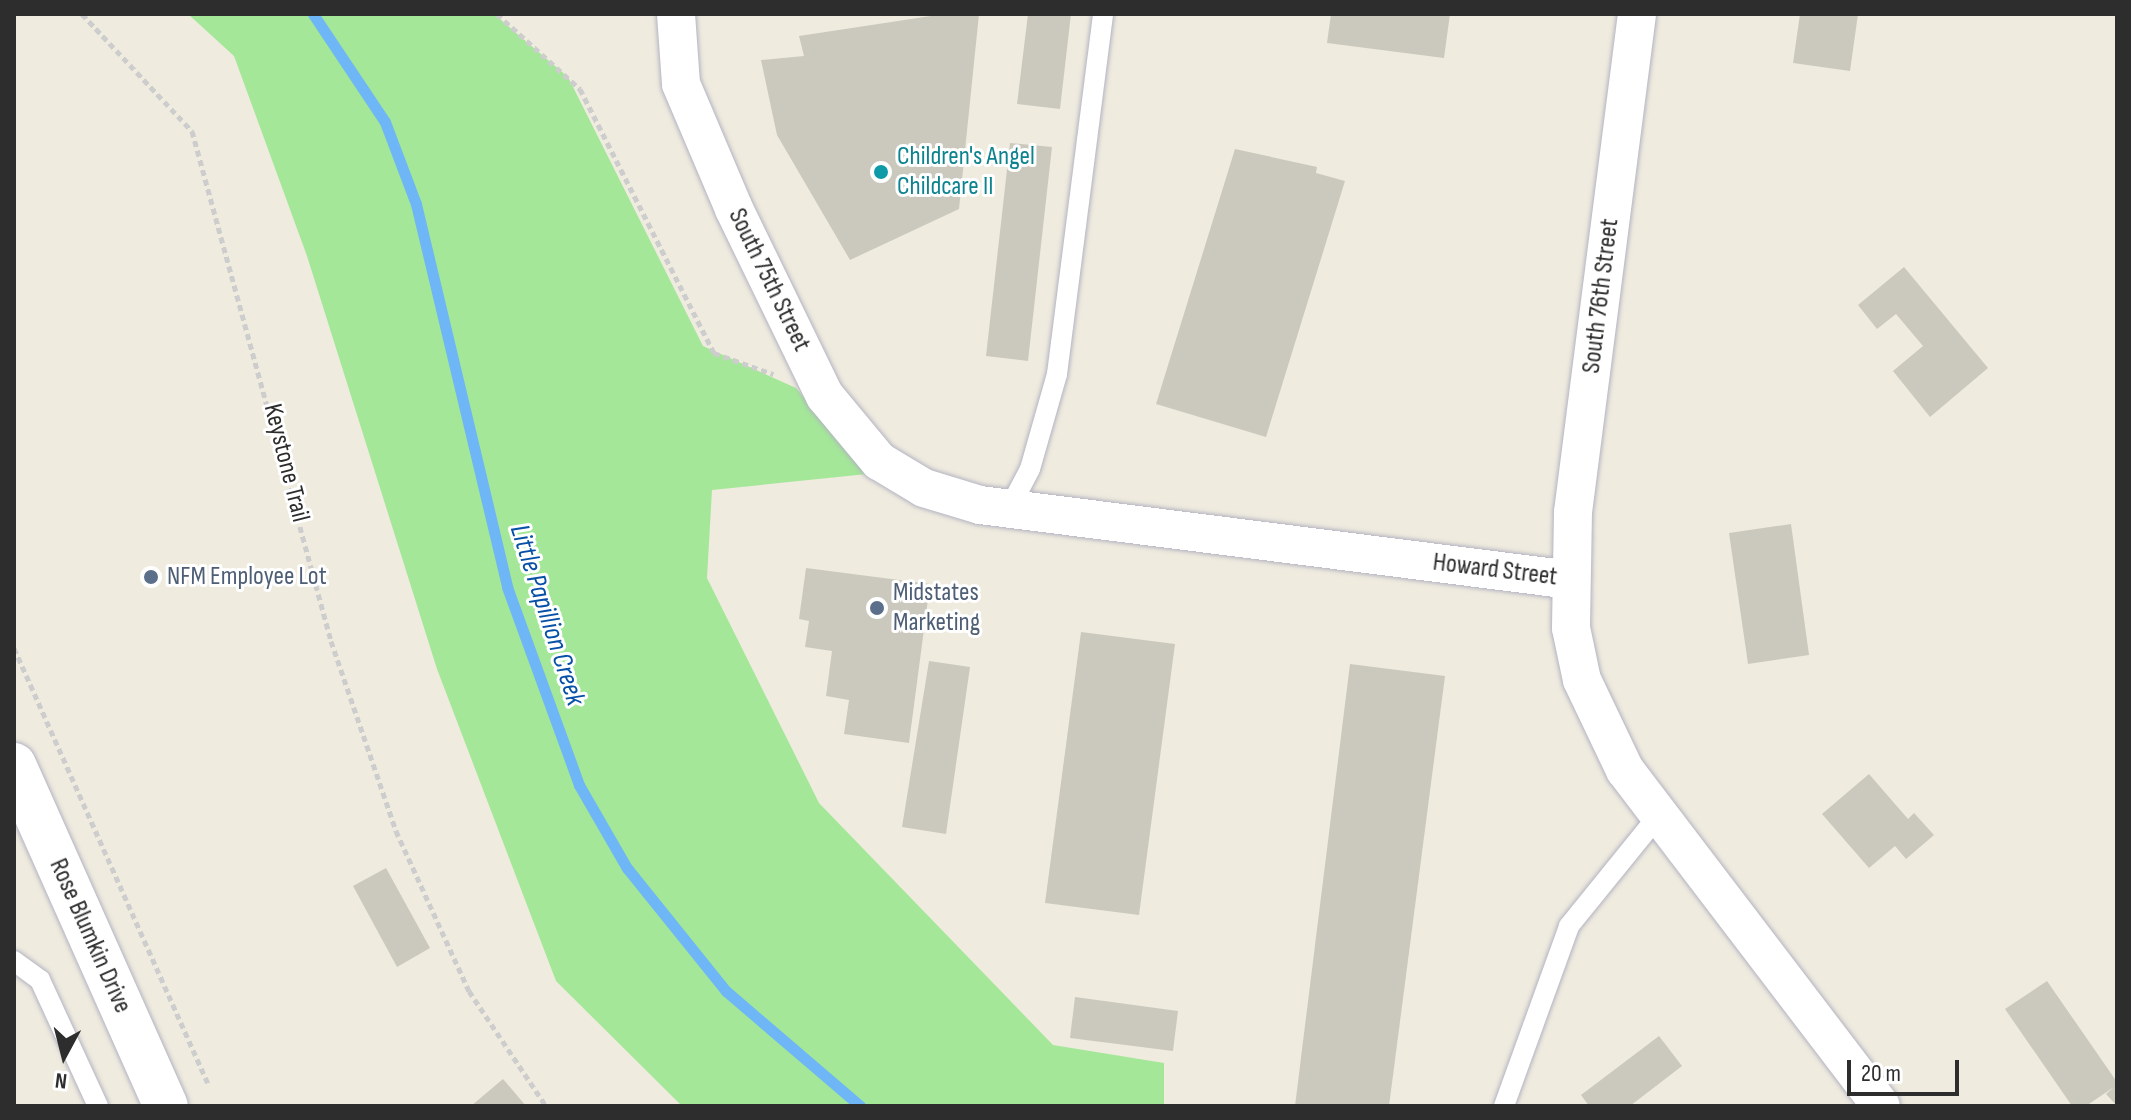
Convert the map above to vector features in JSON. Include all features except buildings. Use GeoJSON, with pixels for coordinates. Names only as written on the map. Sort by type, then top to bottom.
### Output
{"type":"FeatureCollection","features":[{"type":"Feature","properties":{"kind":"main road","name":"Rose Blumkin Drive"},"geometry":{"type":"LineString","coordinates":[[16,776],[166,1106]]}},
{"type":"Feature","properties":{"kind":"street","name":"South 75th Street"},"geometry":{"type":"LineString","coordinates":[[676,14],[681,84],[821,387],[879,461],[943,495]]}},
{"type":"Feature","properties":{"kind":"street","name":"South 76th Street"},"geometry":{"type":"LineString","coordinates":[[1571,580],[1573,512],[1637,14]]}},
{"type":"Feature","properties":{"kind":"street","name":"Howard Street"},"geometry":{"type":"LineString","coordinates":[[943,495],[1009,509],[1571,580],[1571,628],[1600,728],[1659,815],[1881,1106]]}},
{"type":"Feature","properties":{"kind":"lane"},"geometry":{"type":"LineString","coordinates":[[1009,509],[1030,469],[1057,374],[1103,14]]}},
{"type":"Feature","properties":{"kind":"lane"},"geometry":{"type":"LineString","coordinates":[[1504,1106],[1569,926],[1659,815]]}},
{"type":"Feature","properties":{"kind":"lane"},"geometry":{"type":"LineString","coordinates":[[14,961],[40,980],[98,1106]]}},
{"type":"Feature","properties":{"kind":"path","name":"Keystone Trail"},"geometry":{"type":"LineString","coordinates":[[82,14],[192,131],[331,641],[396,831],[469,991],[546,1106]]}},
{"type":"Feature","properties":{"kind":"path"},"geometry":{"type":"LineString","coordinates":[[497,14],[580,89],[714,353],[821,387]]}},
{"type":"Feature","properties":{"kind":"path"},"geometry":{"type":"LineString","coordinates":[[14,648],[209,1085]]}},
{"type":"Feature","properties":{"kind":"green space"},"geometry":{"type":"Polygon","coordinates":[[[188,14],[494,14],[568,77],[703,346],[796,388],[867,474],[712,490],[707,578],[819,803],[1053,1045],[1164,1063],[1164,1106],[682,1106],[556,981],[437,669],[307,256],[234,56],[188,14]]]}},
{"type":"Feature","properties":{"kind":"waterway","name":"Little Papillion Creek"},"geometry":{"type":"LineString","coordinates":[[313,14],[385,122],[416,204],[507,587],[579,785],[627,868],[726,991],[860,1106]]}},
{"type":"Feature","properties":{"kind":"place","name":"Children's Angel Childcare II"},"geometry":{"type":"Point","coordinates":[881,172]}},
{"type":"Feature","properties":{"kind":"place","name":"NFM Employee Lot"},"geometry":{"type":"Point","coordinates":[151,577]}},
{"type":"Feature","properties":{"kind":"place","name":"Midstates Marketing"},"geometry":{"type":"Point","coordinates":[877,608]}}]}
